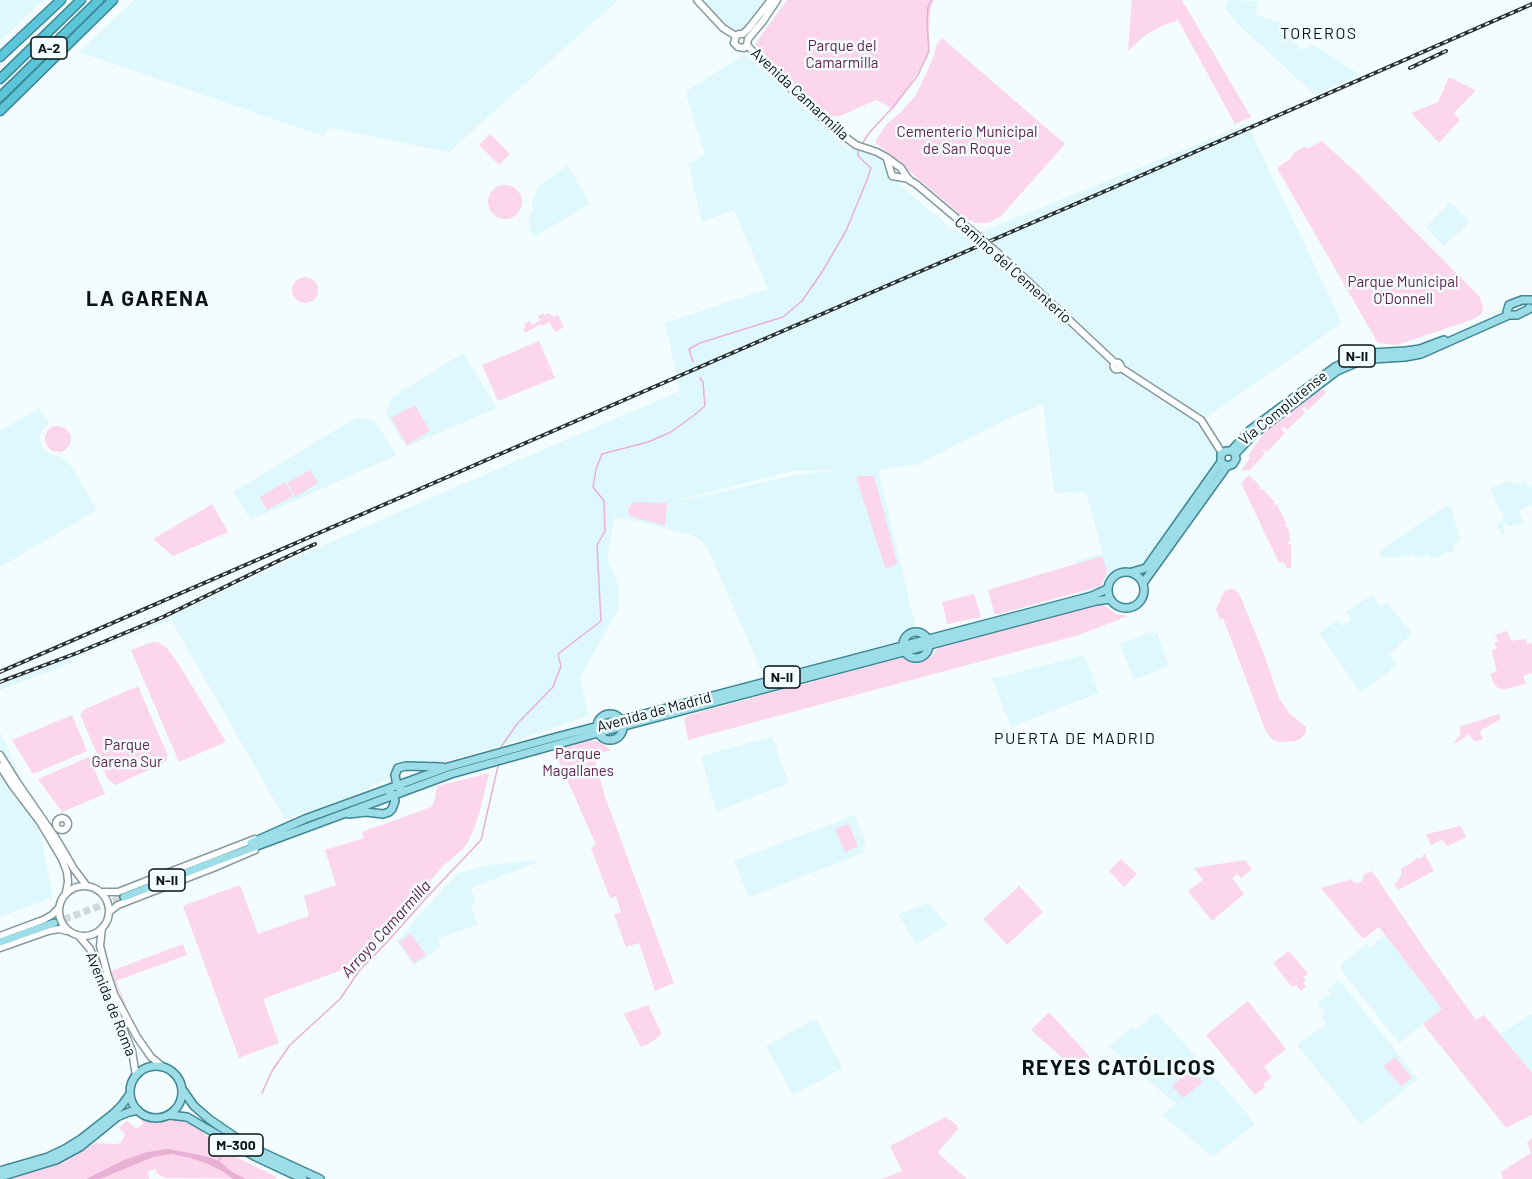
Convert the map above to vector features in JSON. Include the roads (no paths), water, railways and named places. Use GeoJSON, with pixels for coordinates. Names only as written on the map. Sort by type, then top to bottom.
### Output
{"type":"FeatureCollection","features":[{"type":"Feature","properties":{"kind":"highway"},"geometry":{"type":"LineString","coordinates":[[0,57],[62,0]]}},
{"type":"Feature","properties":{"kind":"highway","name":"A-2"},"geometry":{"type":"LineString","coordinates":[[0,79],[81,0]]}},
{"type":"Feature","properties":{"kind":"highway","name":"A-2"},"geometry":{"type":"LineString","coordinates":[[0,97],[99,0]]}},
{"type":"Feature","properties":{"kind":"highway"},"geometry":{"type":"LineString","coordinates":[[0,111],[113,0]]}},
{"type":"Feature","properties":{"kind":"highway"},"geometry":{"type":"LineString","coordinates":[[0,49],[33,18],[53,7]]}},
{"type":"Feature","properties":{"kind":"highway"},"geometry":{"type":"LineString","coordinates":[[0,104],[60,51]]}},
{"type":"Feature","properties":{"kind":"main road"},"geometry":{"type":"LineString","coordinates":[[1522,300],[1530,304],[1517,315],[1508,314],[1509,305],[1513,302],[1522,300]]}},
{"type":"Feature","properties":{"kind":"main road","name":"Vía Complutense"},"geometry":{"type":"LineString","coordinates":[[1233,452],[1250,430],[1335,367],[1371,353],[1406,351],[1437,343],[1480,322],[1508,314]]}},
{"type":"Feature","properties":{"kind":"main road"},"geometry":{"type":"LineString","coordinates":[[1222,453],[1233,452]]}},
{"type":"Feature","properties":{"kind":"main road","name":"N-II"},"geometry":{"type":"LineString","coordinates":[[1107,589],[1110,581],[1119,572],[1132,572],[1146,568],[1224,464],[1234,463],[1236,458],[1233,452]]}},
{"type":"Feature","properties":{"kind":"main road","name":"N-II"},"geometry":{"type":"LineString","coordinates":[[1222,453],[1220,457],[1224,464]]}},
{"type":"Feature","properties":{"kind":"main road","name":"N-II"},"geometry":{"type":"LineString","coordinates":[[1110,599],[1120,607],[1137,606],[1144,595],[1143,583],[1224,464]]}},
{"type":"Feature","properties":{"kind":"main road"},"geometry":{"type":"LineString","coordinates":[[1132,572],[1143,583]]}},
{"type":"Feature","properties":{"kind":"main road"},"geometry":{"type":"LineString","coordinates":[[1107,589],[1110,599]]}},
{"type":"Feature","properties":{"kind":"main road","name":"Avenida de Madrid"},"geometry":{"type":"LineString","coordinates":[[124,897],[448,767],[929,642],[1092,596],[1107,589]]}},
{"type":"Feature","properties":{"kind":"main road","name":"Avenida de Madrid"},"geometry":{"type":"LineString","coordinates":[[929,642],[1110,599]]}},
{"type":"Feature","properties":{"kind":"main road"},"geometry":{"type":"LineString","coordinates":[[903,649],[909,656],[920,658],[926,654],[929,642]]}},
{"type":"Feature","properties":{"kind":"main road"},"geometry":{"type":"LineString","coordinates":[[597,729],[599,720],[606,714],[615,714],[622,723]]}},
{"type":"Feature","properties":{"kind":"main road","name":"Avenida de Madrid"},"geometry":{"type":"LineString","coordinates":[[282,832],[478,765],[597,729]]}},
{"type":"Feature","properties":{"kind":"main road"},"geometry":{"type":"LineString","coordinates":[[404,790],[397,786],[398,768],[406,766],[448,767]]}},
{"type":"Feature","properties":{"kind":"main road"},"geometry":{"type":"LineString","coordinates":[[340,814],[389,812],[395,801],[393,795],[386,790]]}},
{"type":"Feature","properties":{"kind":"main road"},"geometry":{"type":"LineString","coordinates":[[0,942],[54,923]]}},
{"type":"Feature","properties":{"kind":"main road"},"geometry":{"type":"LineString","coordinates":[[0,1177],[56,1160],[80,1147],[117,1118],[138,1110],[130,1094],[136,1076],[153,1066],[163,1067]]}},
{"type":"Feature","properties":{"kind":"main road","name":"M-300"},"geometry":{"type":"LineString","coordinates":[[163,1067],[176,1075],[182,1089],[194,1106],[209,1119],[257,1150],[320,1179]]}},
{"type":"Feature","properties":{"kind":"main road"},"geometry":{"type":"LineString","coordinates":[[168,1115],[181,1100],[182,1089]]}},
{"type":"Feature","properties":{"kind":"main road"},"geometry":{"type":"LineString","coordinates":[[0,1171],[48,1157],[65,1149],[113,1114],[130,1094]]}},
{"type":"Feature","properties":{"kind":"main road","name":"M-300"},"geometry":{"type":"LineString","coordinates":[[138,1110],[152,1118],[168,1115],[186,1117],[254,1156],[303,1179]]}},
{"type":"Feature","properties":{"kind":"street"},"geometry":{"type":"LineString","coordinates":[[697,0],[723,28],[746,39]]}},
{"type":"Feature","properties":{"kind":"street"},"geometry":{"type":"LineString","coordinates":[[736,36],[734,41],[736,46],[742,48],[758,18],[771,0]]}},
{"type":"Feature","properties":{"kind":"street"},"geometry":{"type":"LineString","coordinates":[[746,39],[763,21],[777,0]]}},
{"type":"Feature","properties":{"kind":"street","name":"Avenida Camarmilla"},"geometry":{"type":"LineString","coordinates":[[746,39],[830,126],[856,145],[886,157],[899,171]]}},
{"type":"Feature","properties":{"kind":"street"},"geometry":{"type":"LineString","coordinates":[[886,157],[891,170],[892,168],[899,171]]}},
{"type":"Feature","properties":{"kind":"street","name":"Camino del Cementerio"},"geometry":{"type":"LineString","coordinates":[[899,171],[993,249],[1118,365],[1201,420],[1222,453]]}},
{"type":"Feature","properties":{"kind":"street"},"geometry":{"type":"LineString","coordinates":[[0,755],[86,885]]}},
{"type":"Feature","properties":{"kind":"street"},"geometry":{"type":"LineString","coordinates":[[0,765],[40,822],[62,859],[67,872],[66,892]]}},
{"type":"Feature","properties":{"kind":"street"},"geometry":{"type":"LineString","coordinates":[[32,804],[51,822],[56,823]]}},
{"type":"Feature","properties":{"kind":"street"},"geometry":{"type":"LineString","coordinates":[[56,823],[60,818],[68,820],[69,827],[61,838],[71,863]]}},
{"type":"Feature","properties":{"kind":"street"},"geometry":{"type":"LineString","coordinates":[[56,823],[58,829],[64,831]]}},
{"type":"Feature","properties":{"kind":"street","name":"N-II"},"geometry":{"type":"LineString","coordinates":[[101,892],[118,892],[282,832]]}},
{"type":"Feature","properties":{"kind":"street","name":"N-II"},"geometry":{"type":"LineString","coordinates":[[109,912],[123,902],[213,868],[282,832]]}},
{"type":"Feature","properties":{"kind":"street"},"geometry":{"type":"LineString","coordinates":[[68,931],[62,925],[58,909],[66,892],[79,886],[94,887],[101,892],[109,904],[109,912]]}},
{"type":"Feature","properties":{"kind":"street"},"geometry":{"type":"LineString","coordinates":[[0,936],[44,920],[58,909]]}},
{"type":"Feature","properties":{"kind":"street","name":"M-300"},"geometry":{"type":"LineString","coordinates":[[102,928],[109,912]]}},
{"type":"Feature","properties":{"kind":"street"},"geometry":{"type":"LineString","coordinates":[[0,948],[48,931],[59,929],[79,936],[87,936],[102,928]]}},
{"type":"Feature","properties":{"kind":"street","name":"Avenida de Roma"},"geometry":{"type":"LineString","coordinates":[[102,928],[100,946],[114,994],[137,1037],[151,1057],[163,1067]]}},
{"type":"Feature","properties":{"kind":"street","name":"Avenida de Roma"},"geometry":{"type":"LineString","coordinates":[[79,936],[90,949],[132,1051],[136,1076]]}},
{"type":"Feature","properties":{"kind":"waterway","name":"Arroyo Camarmilla"},"geometry":{"type":"LineString","coordinates":[[862,144],[918,75],[929,51],[927,24],[928,7],[932,0]]}},
{"type":"Feature","properties":{"kind":"waterway","name":"Arroyo Camarmilla"},"geometry":{"type":"LineString","coordinates":[[693,362],[689,349],[700,343],[783,317],[802,301],[846,231],[867,180],[871,168],[858,156],[860,148]]}},
{"type":"Feature","properties":{"kind":"waterway"},"geometry":{"type":"LineString","coordinates":[[501,747],[517,724],[553,687],[561,666],[558,654],[601,621],[597,545],[605,531],[604,501],[593,487],[596,469],[602,454],[648,442],[671,432],[693,416],[705,406],[703,382],[700,378]]}},
{"type":"Feature","properties":{"kind":"waterway","name":"Arroyo Camarmilla"},"geometry":{"type":"LineString","coordinates":[[262,1093],[272,1071],[290,1045],[340,999],[359,971],[481,840],[498,766]]}},
{"type":"Feature","properties":{"kind":"waterway","name":"Arroyo Camarmilla"},"geometry":{"type":"LineString","coordinates":[[219,1161],[222,1154]]}},
{"type":"Feature","properties":{"kind":"tunnel"},"geometry":{"type":"LineString","coordinates":[[54,923],[124,897]]}},
{"type":"Feature","properties":{"kind":"railway"},"geometry":{"type":"LineString","coordinates":[[0,672],[1532,4]]}},
{"type":"Feature","properties":{"kind":"railway"},"geometry":{"type":"LineString","coordinates":[[1410,68],[1446,51]]}},
{"type":"Feature","properties":{"kind":"railway"},"geometry":{"type":"LineString","coordinates":[[0,682],[163,617],[315,544]]}},
{"type":"Feature","properties":{"kind":"district","name":"TOREROS"},"geometry":{"type":"Point","coordinates":[1319,34]}},
{"type":"Feature","properties":{"kind":"district","name":"LA GARENA"},"geometry":{"type":"Point","coordinates":[148,299]}},
{"type":"Feature","properties":{"kind":"district","name":"PUERTA DE MADRID"},"geometry":{"type":"Point","coordinates":[1075,739]}},
{"type":"Feature","properties":{"kind":"district","name":"REYES CATÓLICOS"},"geometry":{"type":"Point","coordinates":[1119,1068]}},
{"type":"Feature","properties":{"kind":"park label","name":"Parque del Camarmilla"},"geometry":{"type":"Point","coordinates":[842,54]}},
{"type":"Feature","properties":{"kind":"park label","name":"Cementerio Municipal de San Roque"},"geometry":{"type":"Point","coordinates":[967,140]}},
{"type":"Feature","properties":{"kind":"park label","name":"Parque Municipal O'Donnell"},"geometry":{"type":"Point","coordinates":[1403,290]}},
{"type":"Feature","properties":{"kind":"park label","name":"Parque Garena Sur"},"geometry":{"type":"Point","coordinates":[127,754]}},
{"type":"Feature","properties":{"kind":"park label","name":"Parque Magallanes"},"geometry":{"type":"Point","coordinates":[578,762]}}]}
